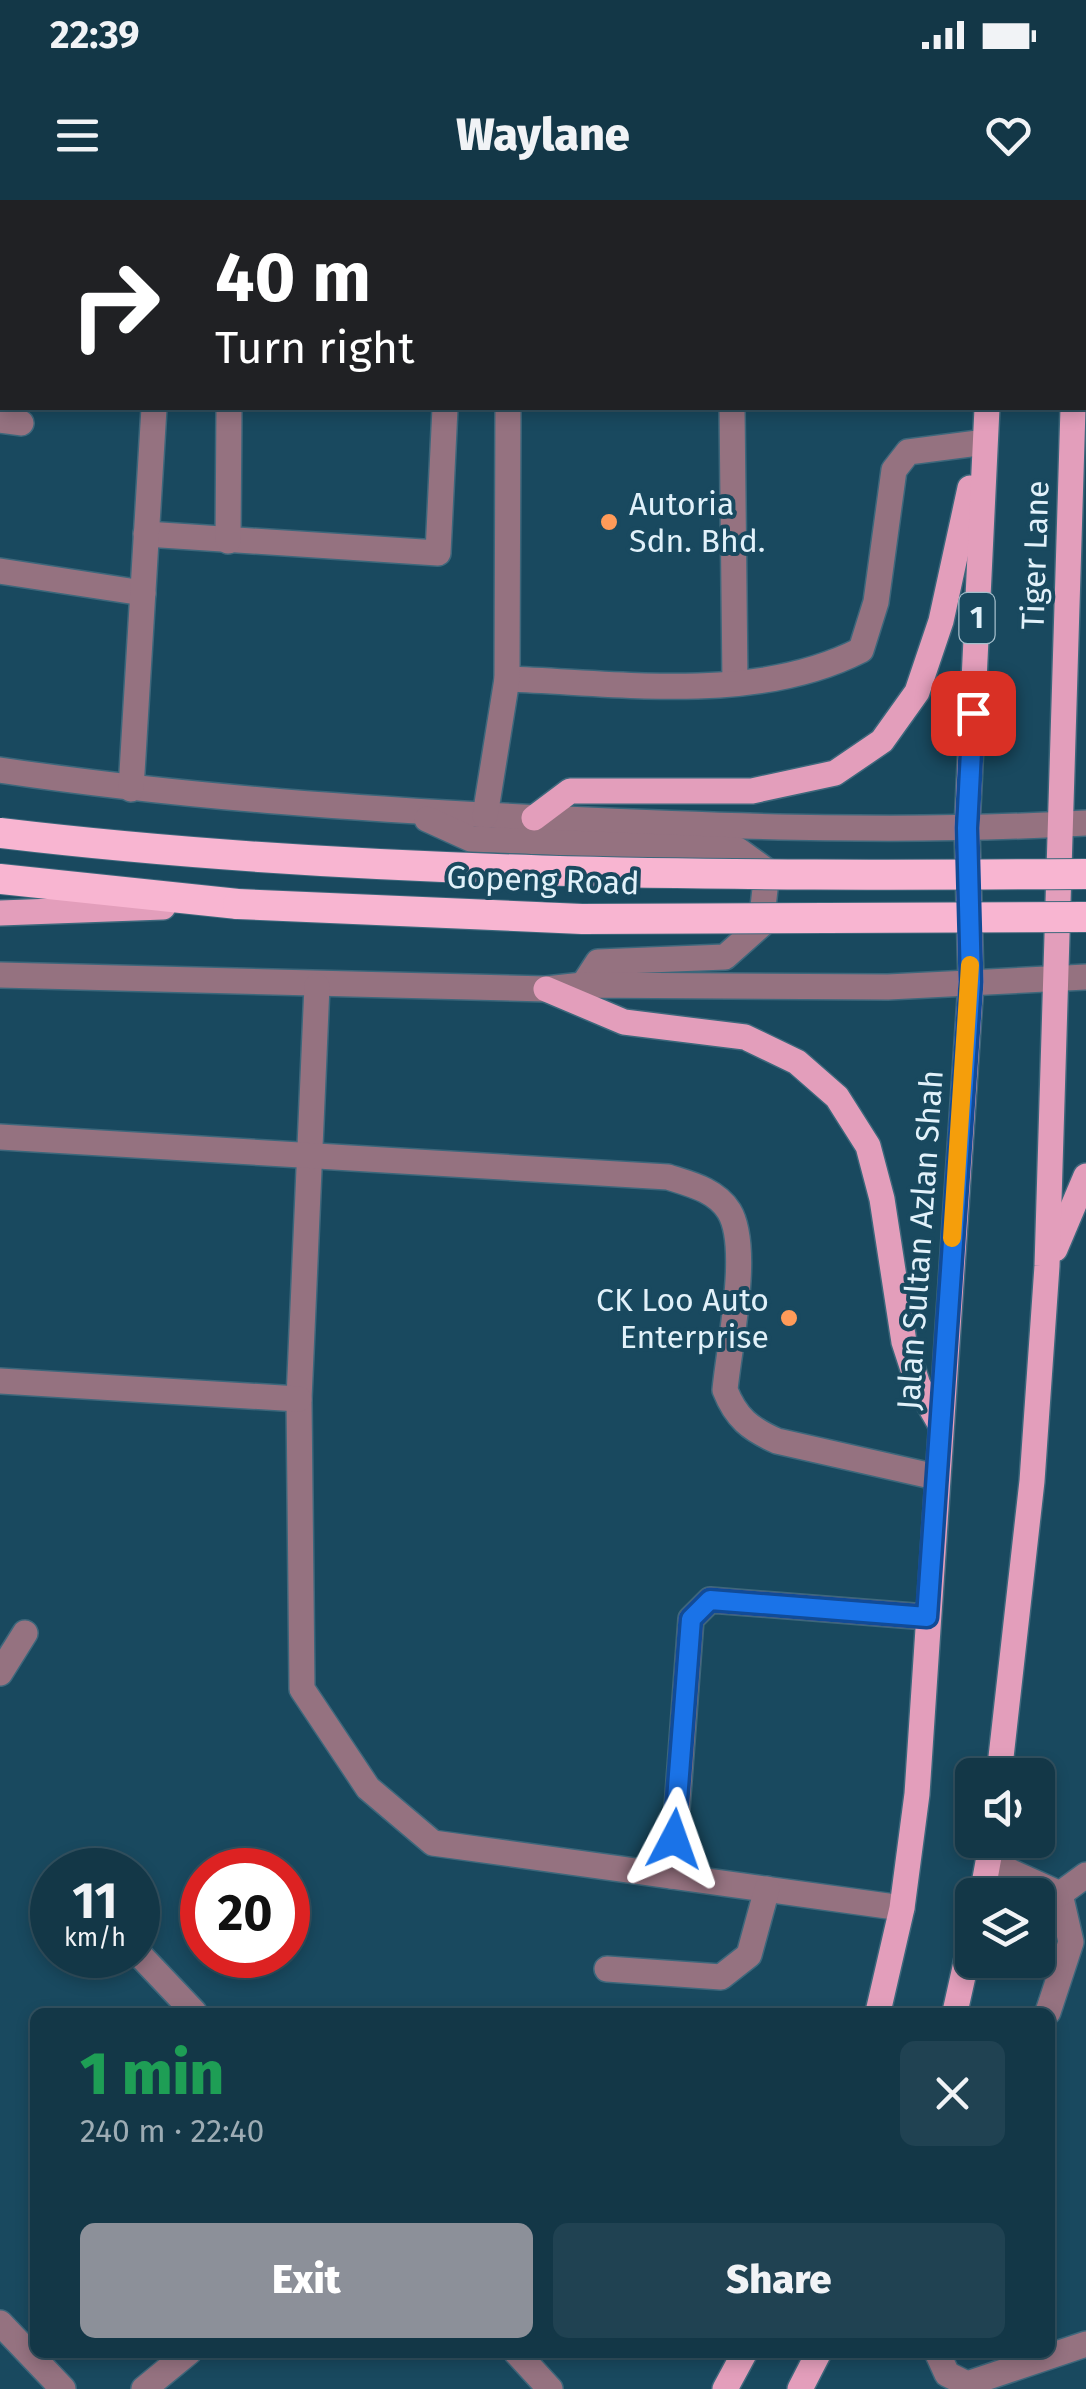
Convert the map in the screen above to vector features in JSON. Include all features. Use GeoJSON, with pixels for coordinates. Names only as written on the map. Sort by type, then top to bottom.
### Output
{"type":"FeatureCollection","features":[{"type":"Feature","properties":{"kind":"highway","name":"Gopeng Road"},"geometry":{"type":"LineString","coordinates":[[0,833],[107,846],[525,870],[1086,874]]}},
{"type":"Feature","properties":{"kind":"highway","name":"Gopeng Road"},"geometry":{"type":"LineString","coordinates":[[0,878],[238,904],[582,918],[1086,917]]}},
{"type":"Feature","properties":{"kind":"main road"},"geometry":{"type":"LineString","coordinates":[[534,818],[570,791],[768,788],[835,773],[882,742],[918,692],[935,638],[962,534],[986,410]]}},
{"type":"Feature","properties":{"kind":"main road","name":"Tiger Lane"},"geometry":{"type":"LineString","coordinates":[[967,828],[986,410]]}},
{"type":"Feature","properties":{"kind":"main road","name":"Tiger Lane"},"geometry":{"type":"LineString","coordinates":[[1060,824],[1073,410]]}},
{"type":"Feature","properties":{"kind":"main road"},"geometry":{"type":"LineString","coordinates":[[1001,1758],[1032,1482],[1047,1266],[1060,824]]}},
{"type":"Feature","properties":{"kind":"main road","name":"Jalan Sultan Azlan Shah"},"geometry":{"type":"LineString","coordinates":[[879,2008],[902,1908],[917,1794],[971,982],[967,828]]}},
{"type":"Feature","properties":{"kind":"main road"},"geometry":{"type":"LineString","coordinates":[[0,913],[238,904]]}},
{"type":"Feature","properties":{"kind":"main road"},"geometry":{"type":"LineString","coordinates":[[546,989],[624,1022],[745,1038],[797,1062],[837,1097],[868,1146],[882,1199],[904,1342],[918,1385],[939,1422]]}},
{"type":"Feature","properties":{"kind":"main road"},"geometry":{"type":"LineString","coordinates":[[1047,1266],[1086,1176]]}},
{"type":"Feature","properties":{"kind":"main road"},"geometry":{"type":"LineString","coordinates":[[956,2008],[963,1978]]}},
{"type":"Feature","properties":{"kind":"main road"},"geometry":{"type":"LineString","coordinates":[[725,2389],[742,2358]]}},
{"type":"Feature","properties":{"kind":"main road"},"geometry":{"type":"LineString","coordinates":[[800,2389],[816,2358]]}},
{"type":"Feature","properties":{"kind":"street"},"geometry":{"type":"LineString","coordinates":[[132,789],[154,410]]}},
{"type":"Feature","properties":{"kind":"street"},"geometry":{"type":"LineString","coordinates":[[228,542],[229,410]]}},
{"type":"Feature","properties":{"kind":"street"},"geometry":{"type":"LineString","coordinates":[[146,534],[438,554],[445,410]]}},
{"type":"Feature","properties":{"kind":"street"},"geometry":{"type":"LineString","coordinates":[[485,816],[507,679],[508,410]]}},
{"type":"Feature","properties":{"kind":"street"},"geometry":{"type":"LineString","coordinates":[[732,410],[735,682]]}},
{"type":"Feature","properties":{"kind":"street"},"geometry":{"type":"LineString","coordinates":[[507,679],[711,686],[828,667],[861,650],[876,602],[894,470],[908,452],[978,444]]}},
{"type":"Feature","properties":{"kind":"street"},"geometry":{"type":"LineString","coordinates":[[0,571],[143,593]]}},
{"type":"Feature","properties":{"kind":"street"},"geometry":{"type":"LineString","coordinates":[[0,770],[132,789],[418,814],[714,826],[967,828],[1086,823]]}},
{"type":"Feature","properties":{"kind":"street"},"geometry":{"type":"LineString","coordinates":[[418,814],[471,839],[738,850],[767,871],[761,925],[725,957],[598,962],[583,985]]}},
{"type":"Feature","properties":{"kind":"street"},"geometry":{"type":"LineString","coordinates":[[0,975],[546,989],[583,985],[888,987],[1086,977]]}},
{"type":"Feature","properties":{"kind":"street"},"geometry":{"type":"LineString","coordinates":[[317,986],[299,1399],[302,1689],[368,1788],[432,1843],[902,1908]]}},
{"type":"Feature","properties":{"kind":"street"},"geometry":{"type":"LineString","coordinates":[[0,1137],[668,1177],[703,1188],[727,1207],[739,1234],[725,1390],[733,1411],[752,1430],[777,1441],[936,1477]]}},
{"type":"Feature","properties":{"kind":"street"},"geometry":{"type":"LineString","coordinates":[[0,1381],[299,1399]]}},
{"type":"Feature","properties":{"kind":"street"},"geometry":{"type":"LineString","coordinates":[[672,1876],[691,1619],[710,1600],[927,1617]]}},
{"type":"Feature","properties":{"kind":"street"},"geometry":{"type":"LineString","coordinates":[[0,1672],[25,1634]]}},
{"type":"Feature","properties":{"kind":"street"},"geometry":{"type":"LineString","coordinates":[[1002,1858],[1060,1894],[1079,1944],[1050,2008]]}},
{"type":"Feature","properties":{"kind":"street"},"geometry":{"type":"LineString","coordinates":[[1060,1894],[1086,1874]]}},
{"type":"Feature","properties":{"kind":"street"},"geometry":{"type":"LineString","coordinates":[[606,1970],[721,1977],[749,1955],[767,1889]]}},
{"type":"Feature","properties":{"kind":"street"},"geometry":{"type":"LineString","coordinates":[[160,1976],[190,2008]]}},
{"type":"Feature","properties":{"kind":"street"},"geometry":{"type":"LineString","coordinates":[[0,2324],[30,2355]]}},
{"type":"Feature","properties":{"kind":"street"},"geometry":{"type":"LineString","coordinates":[[1055,2354],[1086,2344]]}},
{"type":"Feature","properties":{"kind":"street"},"geometry":{"type":"LineString","coordinates":[[33,2358],[63,2389]]}},
{"type":"Feature","properties":{"kind":"street"},"geometry":{"type":"LineString","coordinates":[[144,2389],[182,2358]]}},
{"type":"Feature","properties":{"kind":"street"},"geometry":{"type":"LineString","coordinates":[[522,2358],[550,2389]]}},
{"type":"Feature","properties":{"kind":"street"},"geometry":{"type":"LineString","coordinates":[[940,2358],[947,2374],[966,2384],[1044,2358]]}},
{"type":"Feature","properties":{"kind":"slow traffic"},"geometry":{"type":"LineString","coordinates":[[952,1238],[970,965]]}},
{"type":"Feature","properties":{"kind":"place","name":"Autoria Sdn. Bhd."},"geometry":{"type":"Point","coordinates":[609,522]}},
{"type":"Feature","properties":{"kind":"place","name":"CK Loo Auto Enterprise"},"geometry":{"type":"Point","coordinates":[789,1318]}},
{"type":"Feature","properties":{"kind":"route"},"geometry":{"type":"LineString","coordinates":[[674,1839],[691,1619],[710,1600],[927,1617],[971,982],[967,828],[973,713]]}}]}
